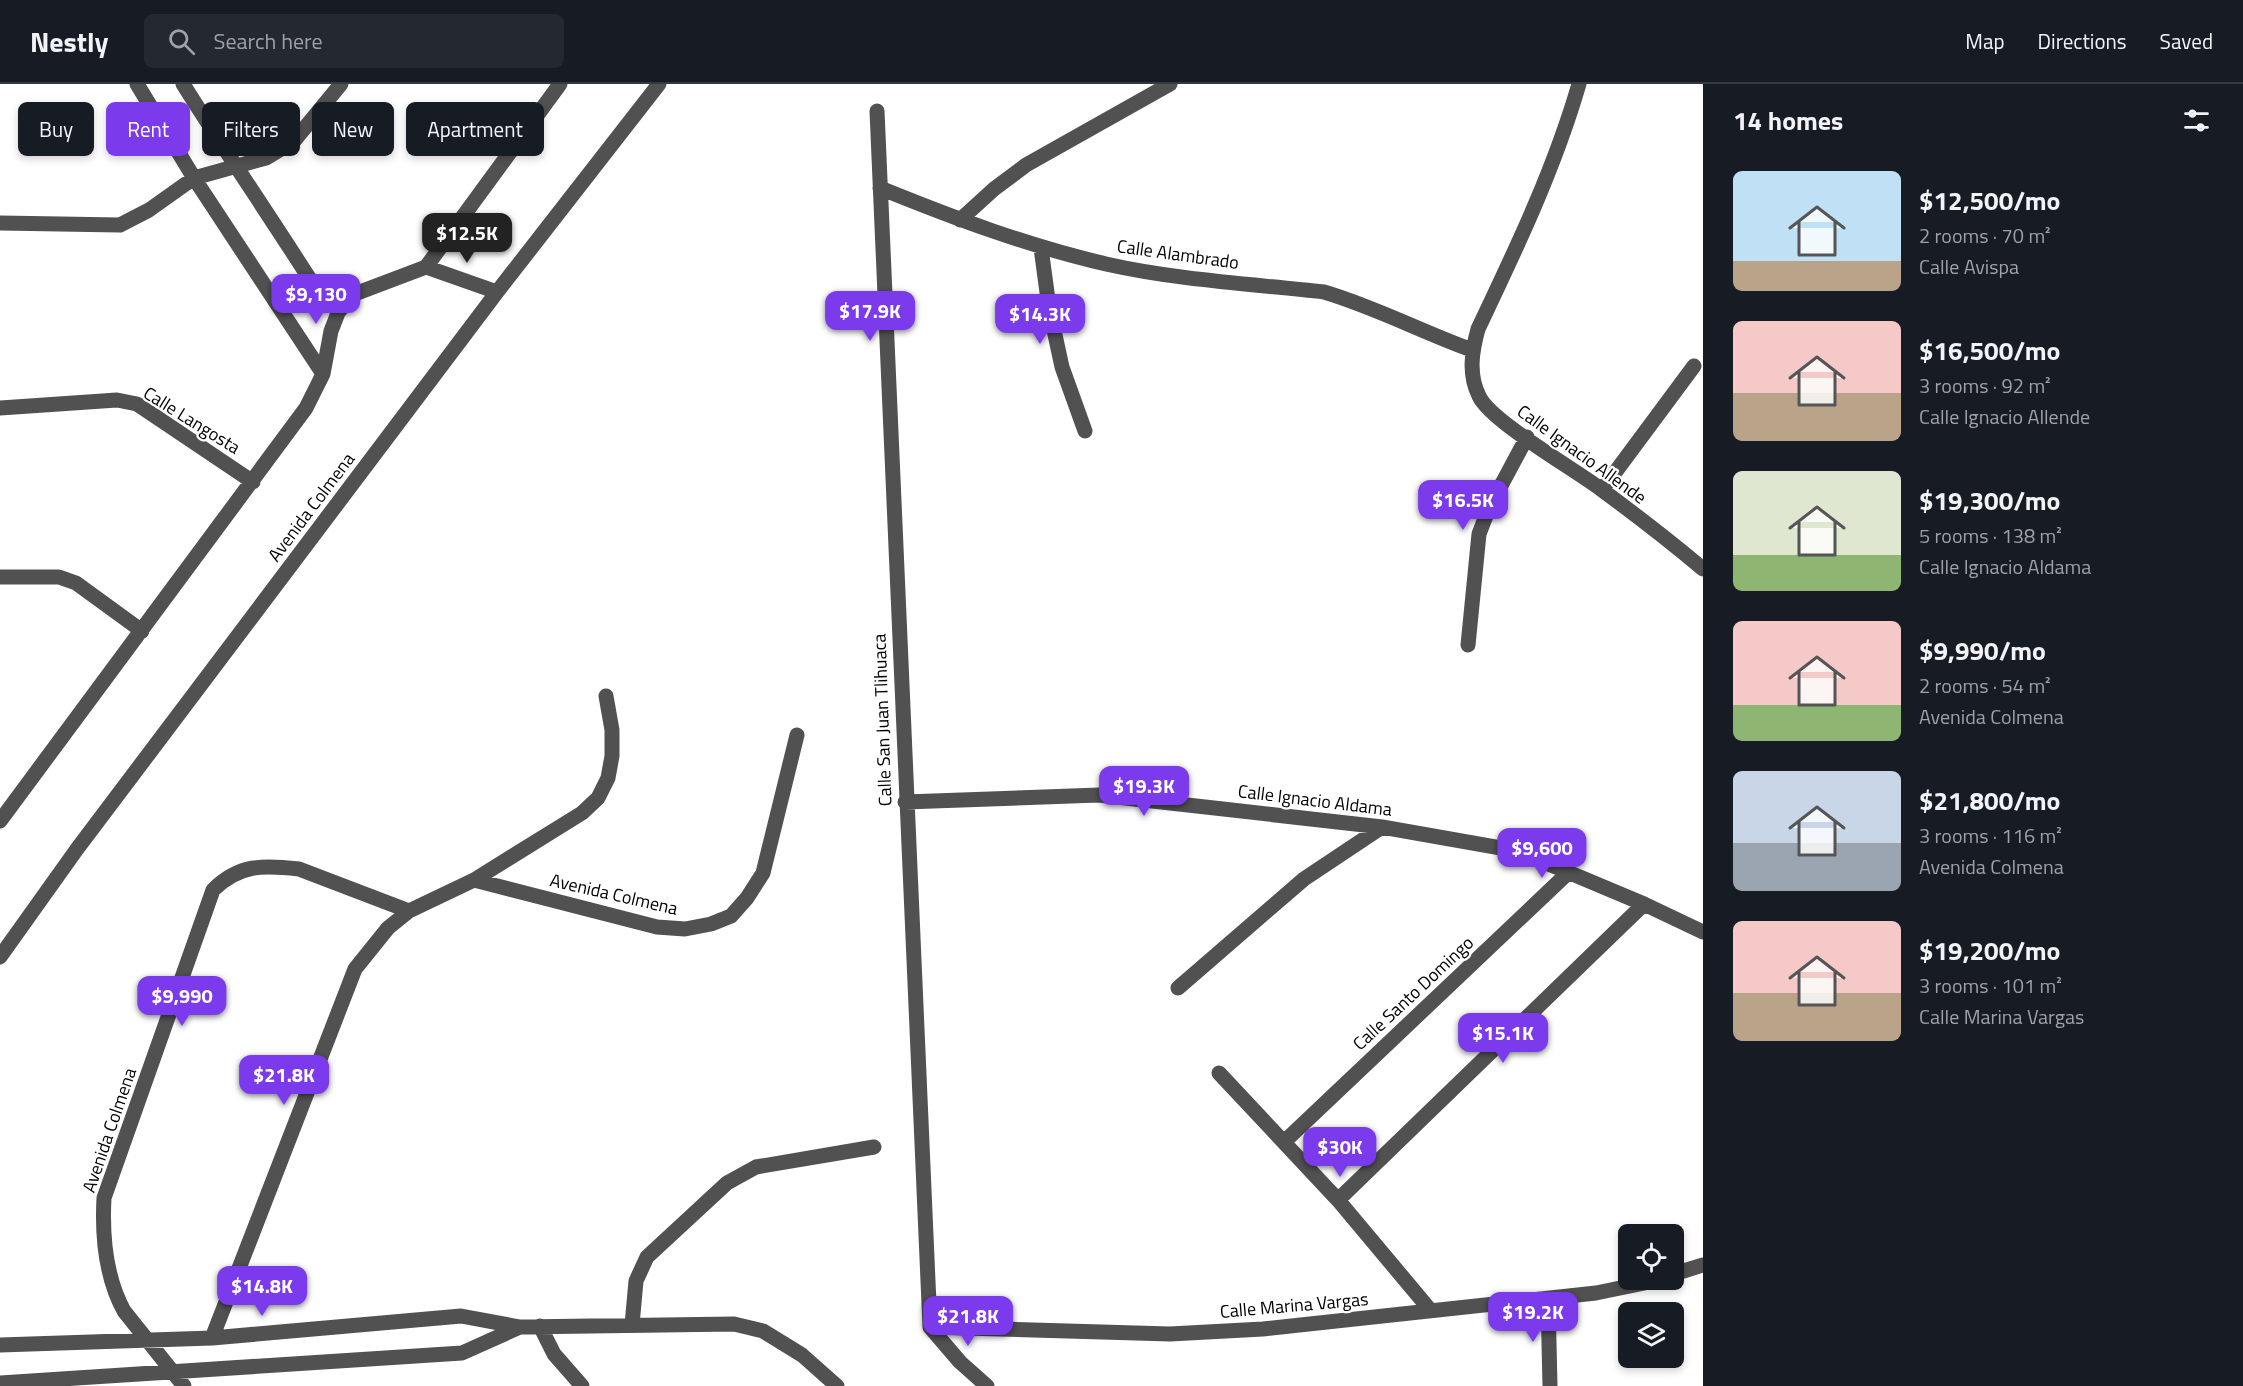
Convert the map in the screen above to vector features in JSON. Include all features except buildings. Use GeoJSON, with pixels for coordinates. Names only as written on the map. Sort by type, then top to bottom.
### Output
{"type":"FeatureCollection","features":[{"type":"Feature","properties":{"kind":"street"},"geometry":{"type":"LineString","coordinates":[[137,84],[194,178],[323,374]]}},
{"type":"Feature","properties":{"kind":"street"},"geometry":{"type":"LineString","coordinates":[[183,84],[311,281],[327,289],[352,295]]}},
{"type":"Feature","properties":{"kind":"street"},"geometry":{"type":"LineString","coordinates":[[0,222],[120,225],[149,210],[194,178],[266,158],[294,141],[341,84]]}},
{"type":"Feature","properties":{"kind":"street"},"geometry":{"type":"LineString","coordinates":[[0,821],[306,408],[323,374],[331,331],[338,313],[352,295],[426,267],[560,84]]}},
{"type":"Feature","properties":{"kind":"street","name":"Avenida Colmena"},"geometry":{"type":"LineString","coordinates":[[0,957],[77,849],[497,292],[659,84]]}},
{"type":"Feature","properties":{"kind":"street"},"geometry":{"type":"LineString","coordinates":[[960,220],[994,189],[1026,165],[1170,84]]}},
{"type":"Feature","properties":{"kind":"street"},"geometry":{"type":"LineString","coordinates":[[1472,350],[1478,329],[1535,210],[1579,84]]}},
{"type":"Feature","properties":{"kind":"street","name":"Calle San Juan Tlihuaca"},"geometry":{"type":"LineString","coordinates":[[877,111],[905,802],[930,1327]]}},
{"type":"Feature","properties":{"kind":"street","name":"Calle Alambrado"},"geometry":{"type":"LineString","coordinates":[[880,188],[960,220],[1041,248],[1108,264],[1187,277],[1324,292],[1346,298],[1437,338],[1472,350]]}},
{"type":"Feature","properties":{"kind":"street"},"geometry":{"type":"LineString","coordinates":[[1041,248],[1049,307],[1062,367],[1085,431]]}},
{"type":"Feature","properties":{"kind":"street"},"geometry":{"type":"LineString","coordinates":[[426,267],[497,292]]}},
{"type":"Feature","properties":{"kind":"street","name":"Calle Ignacio Allende"},"geometry":{"type":"LineString","coordinates":[[1472,350],[1472,376],[1479,398],[1498,418],[1602,490],[1702,566]]}},
{"type":"Feature","properties":{"kind":"street"},"geometry":{"type":"LineString","coordinates":[[1602,490],[1694,366]]}},
{"type":"Feature","properties":{"kind":"street","name":"Calle Langosta"},"geometry":{"type":"LineString","coordinates":[[0,408],[117,400],[137,404],[253,482]]}},
{"type":"Feature","properties":{"kind":"street"},"geometry":{"type":"LineString","coordinates":[[1468,645],[1479,534],[1489,508],[1527,437]]}},
{"type":"Feature","properties":{"kind":"street"},"geometry":{"type":"LineString","coordinates":[[0,577],[60,577],[76,583],[142,631]]}},
{"type":"Feature","properties":{"kind":"street"},"geometry":{"type":"LineString","coordinates":[[212,1338],[355,969],[388,927],[409,911],[474,880],[582,813],[598,798],[608,778],[612,756],[612,730],[606,696]]}},
{"type":"Feature","properties":{"kind":"street","name":"Avenida Colmena"},"geometry":{"type":"LineString","coordinates":[[474,880],[657,927],[685,929],[711,924],[731,916],[747,898],[763,873],[797,735]]}},
{"type":"Feature","properties":{"kind":"street","name":"Calle Ignacio Aldama"},"geometry":{"type":"LineString","coordinates":[[905,802],[1099,795],[1382,827],[1518,851],[1644,904],[1703,932]]}},
{"type":"Feature","properties":{"kind":"street"},"geometry":{"type":"LineString","coordinates":[[1178,988],[1304,879],[1382,827]]}},
{"type":"Feature","properties":{"kind":"street","name":"Avenida Colmena"},"geometry":{"type":"LineString","coordinates":[[184,1386],[118,1301],[111,1278],[104,1232],[104,1198],[213,890],[225,878],[241,869],[279,867],[299,869],[409,911]]}},
{"type":"Feature","properties":{"kind":"street","name":"Calle Santo Domingo"},"geometry":{"type":"LineString","coordinates":[[1284,1142],[1569,872]]}},
{"type":"Feature","properties":{"kind":"street"},"geometry":{"type":"LineString","coordinates":[[1338,1200],[1644,904]]}},
{"type":"Feature","properties":{"kind":"street"},"geometry":{"type":"LineString","coordinates":[[1219,1073],[1338,1200],[1431,1311]]}},
{"type":"Feature","properties":{"kind":"street"},"geometry":{"type":"LineString","coordinates":[[632,1325],[636,1281],[647,1257],[727,1183],[756,1167],[874,1147]]}},
{"type":"Feature","properties":{"kind":"street"},"geometry":{"type":"LineString","coordinates":[[1684,1271],[1703,1265]]}},
{"type":"Feature","properties":{"kind":"street","name":"Calle Marina Vargas"},"geometry":{"type":"LineString","coordinates":[[930,1327],[1170,1334],[1263,1329],[1548,1299],[1618,1288]]}},
{"type":"Feature","properties":{"kind":"street"},"geometry":{"type":"LineString","coordinates":[[1548,1299],[1550,1386]]}},
{"type":"Feature","properties":{"kind":"street"},"geometry":{"type":"LineString","coordinates":[[0,1345],[212,1338],[461,1316],[520,1327],[734,1324],[763,1331],[802,1355],[837,1386]]}},
{"type":"Feature","properties":{"kind":"street"},"geometry":{"type":"LineString","coordinates":[[540,1326],[554,1354],[582,1386]]}},
{"type":"Feature","properties":{"kind":"street"},"geometry":{"type":"LineString","coordinates":[[0,1383],[462,1353],[520,1327]]}},
{"type":"Feature","properties":{"kind":"street"},"geometry":{"type":"LineString","coordinates":[[930,1327],[960,1362],[987,1386]]}}]}
